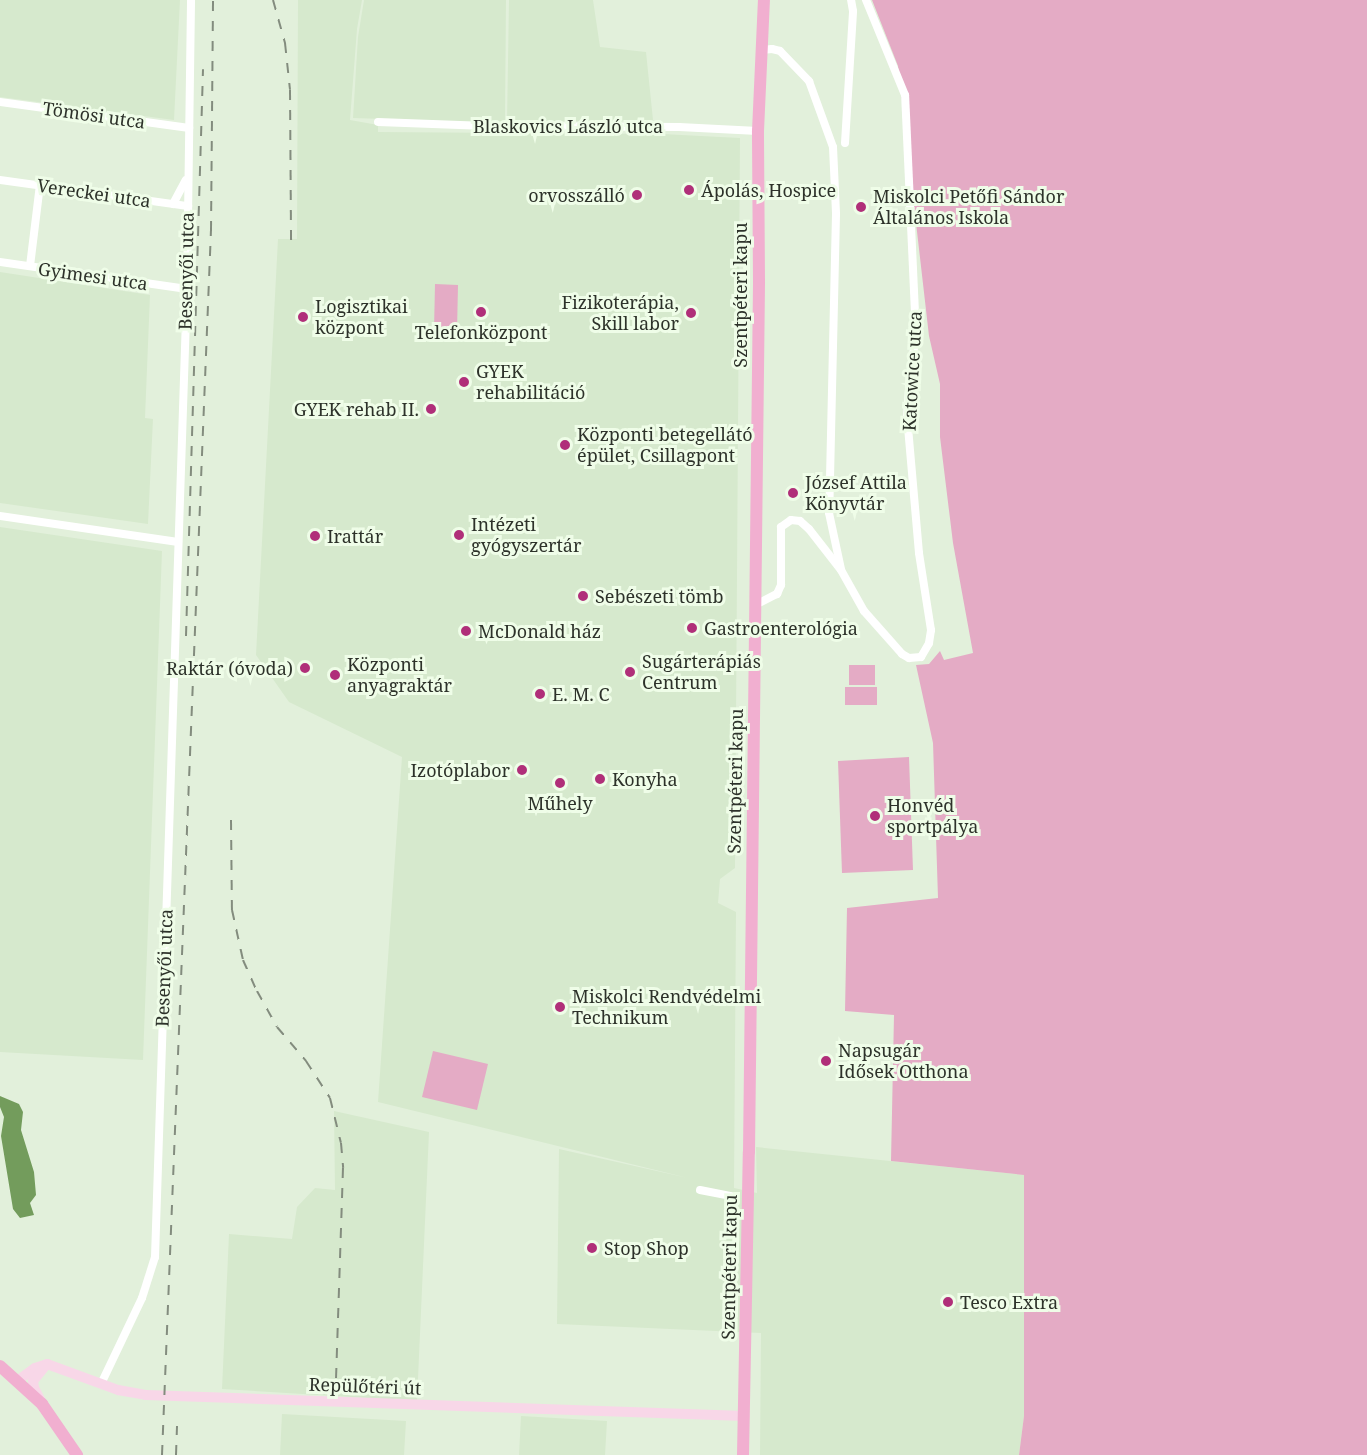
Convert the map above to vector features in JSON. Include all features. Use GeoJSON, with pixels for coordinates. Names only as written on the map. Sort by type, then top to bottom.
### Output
{"type":"FeatureCollection","features":[{"type":"Feature","properties":{"kind":"main road","name":"Szentpéteri kapu"},"geometry":{"type":"LineString","coordinates":[[743,1455],[755,605],[758,131],[764,0]]}},
{"type":"Feature","properties":{"kind":"main road"},"geometry":{"type":"LineString","coordinates":[[0,1366],[50,1414],[77,1455]]}},
{"type":"Feature","properties":{"kind":"street","name":"Besenyői utca"},"geometry":{"type":"LineString","coordinates":[[101,1384],[142,1298],[155,1257],[187,289],[191,0]]}},
{"type":"Feature","properties":{"kind":"street"},"geometry":{"type":"LineString","coordinates":[[845,143],[853,11],[851,0]]}},
{"type":"Feature","properties":{"kind":"street","name":"Katowice utca"},"geometry":{"type":"LineString","coordinates":[[755,605],[772,598],[781,585],[781,527],[791,520],[800,521],[841,570],[864,611],[902,654],[915,659],[924,654],[929,643],[931,630],[918,543],[907,417],[916,335],[905,95],[866,0]]}},
{"type":"Feature","properties":{"kind":"street","name":"Katowice utca"},"geometry":{"type":"LineString","coordinates":[[761,50],[780,51],[809,81],[833,147],[836,214],[830,513],[841,570]]}},
{"type":"Feature","properties":{"kind":"street","name":"Tömösi utca"},"geometry":{"type":"LineString","coordinates":[[0,102],[189,128]]}},
{"type":"Feature","properties":{"kind":"street","name":"Blaskovics László utca"},"geometry":{"type":"LineString","coordinates":[[378,122],[487,126],[679,127],[758,131]]}},
{"type":"Feature","properties":{"kind":"street"},"geometry":{"type":"LineString","coordinates":[[173,204],[188,177]]}},
{"type":"Feature","properties":{"kind":"street","name":"Vereckei utca"},"geometry":{"type":"LineString","coordinates":[[0,180],[188,206]]}},
{"type":"Feature","properties":{"kind":"street"},"geometry":{"type":"LineString","coordinates":[[30,266],[40,185]]}},
{"type":"Feature","properties":{"kind":"street","name":"Gyimesi utca"},"geometry":{"type":"LineString","coordinates":[[0,262],[187,289]]}},
{"type":"Feature","properties":{"kind":"street"},"geometry":{"type":"LineString","coordinates":[[0,516],[178,542]]}},
{"type":"Feature","properties":{"kind":"street"},"geometry":{"type":"LineString","coordinates":[[816,539],[828,541],[833,533]]}},
{"type":"Feature","properties":{"kind":"street"},"geometry":{"type":"LineString","coordinates":[[700,1190],[731,1196]]}},
{"type":"Feature","properties":{"kind":"street"},"geometry":{"type":"LineString","coordinates":[[17,1381],[35,1368],[48,1364]]}},
{"type":"Feature","properties":{"kind":"street"},"geometry":{"type":"LineString","coordinates":[[48,1364],[39,1371],[33,1385],[50,1414]]}},
{"type":"Feature","properties":{"kind":"street","name":"Repülőtéri út"},"geometry":{"type":"LineString","coordinates":[[48,1364],[124,1392],[156,1395],[745,1416]]}},
{"type":"Feature","properties":{"kind":"shaded area"},"geometry":{"type":"Polygon","coordinates":[[[0,0],[180,0],[174,120],[0,97],[0,0]]]}},
{"type":"Feature","properties":{"kind":"shaded area"},"geometry":{"type":"Polygon","coordinates":[[[298,0],[362,0],[357,29],[350,120],[378,125],[378,132],[662,134],[740,138],[735,868],[720,879],[718,903],[736,912],[734,1188],[757,1193],[756,1147],[1024,1175],[1024,1416],[1019,1455],[760,1455],[761,1333],[557,1324],[559,1149],[688,1178],[378,1102],[402,757],[289,702],[256,655],[278,239],[297,239],[298,0]]]}},
{"type":"Feature","properties":{"kind":"shaded area"},"geometry":{"type":"Polygon","coordinates":[[[364,0],[506,0],[505,123],[353,118],[358,37],[364,0]]]}},
{"type":"Feature","properties":{"kind":"shaded area"},"geometry":{"type":"Polygon","coordinates":[[[509,0],[593,0],[600,47],[646,52],[653,120],[507,122],[509,0]]]}},
{"type":"Feature","properties":{"kind":"shaded area"},"geometry":{"type":"Polygon","coordinates":[[[872,0],[1367,0],[1367,1455],[1019,1455],[1024,1416],[1024,1175],[891,1161],[894,1015],[845,1011],[847,908],[938,898],[933,743],[916,665],[929,664],[940,651],[944,660],[973,653],[953,543],[940,437],[940,384],[929,336],[898,66],[872,0]]]}},
{"type":"Feature","properties":{"kind":"shaded area"},"geometry":{"type":"Polygon","coordinates":[[[0,272],[150,295],[145,418],[153,419],[148,524],[0,503],[0,272]]]}},
{"type":"Feature","properties":{"kind":"shaded area"},"geometry":{"type":"Polygon","coordinates":[[[435,284],[458,285],[457,331],[434,331],[435,284]]]}},
{"type":"Feature","properties":{"kind":"shaded area"},"geometry":{"type":"Polygon","coordinates":[[[0,527],[162,551],[143,1060],[0,1052],[0,527]]]}},
{"type":"Feature","properties":{"kind":"shaded area"},"geometry":{"type":"Polygon","coordinates":[[[849,665],[875,665],[875,685],[849,685],[849,665]]]}},
{"type":"Feature","properties":{"kind":"shaded area"},"geometry":{"type":"Polygon","coordinates":[[[845,687],[877,687],[877,705],[845,705],[845,687]]]}},
{"type":"Feature","properties":{"kind":"shaded area","name":"Honvéd sportpálya"},"geometry":{"type":"Polygon","coordinates":[[[909,757],[913,870],[842,873],[838,761],[909,757]]]}},
{"type":"Feature","properties":{"kind":"shaded area"},"geometry":{"type":"Polygon","coordinates":[[[433,1051],[488,1064],[477,1110],[422,1097],[433,1051]]]}},
{"type":"Feature","properties":{"kind":"shaded area"},"geometry":{"type":"Polygon","coordinates":[[[0,1096],[19,1104],[23,1112],[21,1130],[34,1172],[36,1195],[30,1203],[34,1215],[20,1218],[13,1209],[1,1136],[4,1117],[0,1107],[0,1096]]]}},
{"type":"Feature","properties":{"kind":"shaded area"},"geometry":{"type":"Polygon","coordinates":[[[334,1111],[429,1132],[417,1401],[222,1389],[229,1234],[292,1239],[297,1207],[315,1188],[335,1190],[334,1111]]]}},
{"type":"Feature","properties":{"kind":"shaded area"},"geometry":{"type":"Polygon","coordinates":[[[282,1414],[406,1421],[404,1455],[280,1455],[282,1414]]]}},
{"type":"Feature","properties":{"kind":"shaded area"},"geometry":{"type":"Polygon","coordinates":[[[521,1416],[607,1421],[605,1455],[519,1455],[521,1416]]]}},
{"type":"Feature","properties":{"kind":"railway"},"geometry":{"type":"LineString","coordinates":[[162,1455],[211,231],[213,0]]}},
{"type":"Feature","properties":{"kind":"railway"},"geometry":{"type":"LineString","coordinates":[[273,0],[285,43],[290,90],[291,242]]}},
{"type":"Feature","properties":{"kind":"railway"},"geometry":{"type":"LineString","coordinates":[[186,636],[203,69]]}},
{"type":"Feature","properties":{"kind":"railway"},"geometry":{"type":"LineString","coordinates":[[231,820],[232,910],[243,960],[277,1027],[306,1061],[330,1098],[341,1143],[343,1168],[336,1379]]}},
{"type":"Feature","properties":{"kind":"railway"},"geometry":{"type":"LineString","coordinates":[[176,1455],[177,1426]]}},
{"type":"Feature","properties":{"kind":"place","name":"Ápolás, Hospice"},"geometry":{"type":"Point","coordinates":[689,190]}},
{"type":"Feature","properties":{"kind":"place","name":"orvosszálló"},"geometry":{"type":"Point","coordinates":[637,195]}},
{"type":"Feature","properties":{"kind":"place","name":"Miskolci Petőfi Sándor Általános Iskola"},"geometry":{"type":"Point","coordinates":[861,207]}},
{"type":"Feature","properties":{"kind":"place","name":"Telefonközpont"},"geometry":{"type":"Point","coordinates":[481,312]}},
{"type":"Feature","properties":{"kind":"place","name":"Fizikoterápia, Skill labor"},"geometry":{"type":"Point","coordinates":[691,313]}},
{"type":"Feature","properties":{"kind":"place","name":"Logisztikai központ"},"geometry":{"type":"Point","coordinates":[303,317]}},
{"type":"Feature","properties":{"kind":"place","name":"GYEK rehabilitáció"},"geometry":{"type":"Point","coordinates":[464,382]}},
{"type":"Feature","properties":{"kind":"place","name":"GYEK rehab II."},"geometry":{"type":"Point","coordinates":[431,409]}},
{"type":"Feature","properties":{"kind":"place","name":"Központi betegellátó épület, Csillagpont"},"geometry":{"type":"Point","coordinates":[565,445]}},
{"type":"Feature","properties":{"kind":"place","name":"József Attila Könyvtár"},"geometry":{"type":"Point","coordinates":[793,493]}},
{"type":"Feature","properties":{"kind":"place","name":"Intézeti gyógyszertár"},"geometry":{"type":"Point","coordinates":[459,535]}},
{"type":"Feature","properties":{"kind":"place","name":"Irattár"},"geometry":{"type":"Point","coordinates":[315,536]}},
{"type":"Feature","properties":{"kind":"place","name":"Sebészeti tömb"},"geometry":{"type":"Point","coordinates":[583,596]}},
{"type":"Feature","properties":{"kind":"place","name":"Gastroenterológia"},"geometry":{"type":"Point","coordinates":[692,628]}},
{"type":"Feature","properties":{"kind":"place","name":"McDonald ház"},"geometry":{"type":"Point","coordinates":[466,631]}},
{"type":"Feature","properties":{"kind":"place","name":"Raktár (óvoda)"},"geometry":{"type":"Point","coordinates":[305,668]}},
{"type":"Feature","properties":{"kind":"place","name":"Sugárterápiás Centrum"},"geometry":{"type":"Point","coordinates":[630,672]}},
{"type":"Feature","properties":{"kind":"place","name":"Központi anyagraktár"},"geometry":{"type":"Point","coordinates":[335,675]}},
{"type":"Feature","properties":{"kind":"place","name":"E. M. C"},"geometry":{"type":"Point","coordinates":[540,694]}},
{"type":"Feature","properties":{"kind":"place","name":"Izotóplabor"},"geometry":{"type":"Point","coordinates":[522,770]}},
{"type":"Feature","properties":{"kind":"place","name":"Konyha"},"geometry":{"type":"Point","coordinates":[600,779]}},
{"type":"Feature","properties":{"kind":"place","name":"Műhely"},"geometry":{"type":"Point","coordinates":[560,783]}},
{"type":"Feature","properties":{"kind":"place","name":"Honvéd sportpálya"},"geometry":{"type":"Point","coordinates":[875,816]}},
{"type":"Feature","properties":{"kind":"place","name":"Miskolci Rendvédelmi Technikum"},"geometry":{"type":"Point","coordinates":[560,1007]}},
{"type":"Feature","properties":{"kind":"place","name":"Napsugár Idősek Otthona"},"geometry":{"type":"Point","coordinates":[826,1061]}},
{"type":"Feature","properties":{"kind":"place","name":"Stop Shop"},"geometry":{"type":"Point","coordinates":[592,1248]}},
{"type":"Feature","properties":{"kind":"place","name":"Tesco Extra"},"geometry":{"type":"Point","coordinates":[948,1302]}}]}
